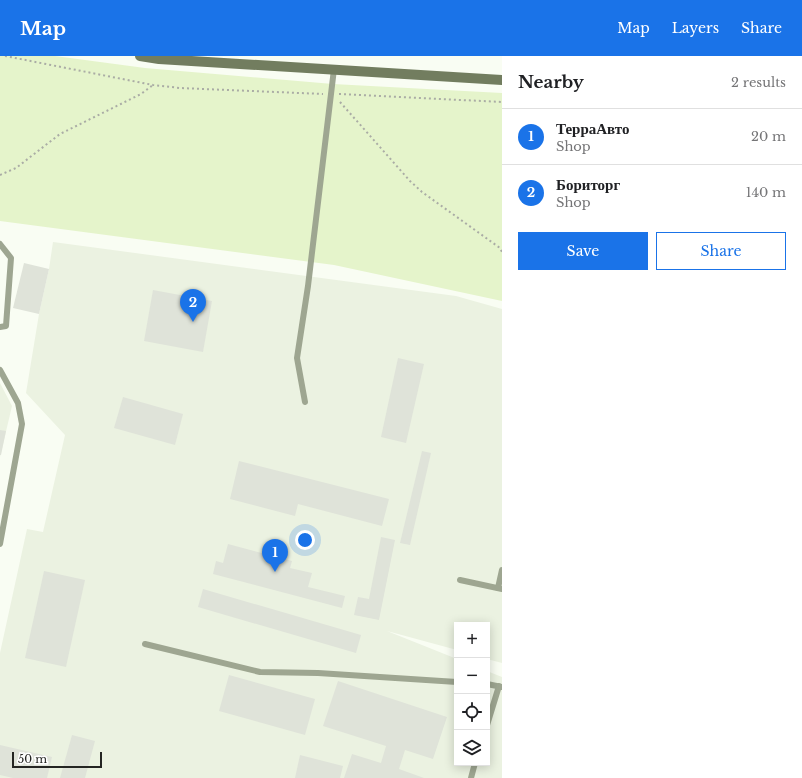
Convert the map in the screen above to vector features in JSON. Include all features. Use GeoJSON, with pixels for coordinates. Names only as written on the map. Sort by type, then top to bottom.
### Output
{"type":"FeatureCollection","features":[{"type":"Feature","properties":{"kind":"main road"},"geometry":{"type":"LineString","coordinates":[[140,56],[159,59],[502,80]]}},
{"type":"Feature","properties":{"kind":"lane"},"geometry":{"type":"LineString","coordinates":[[305,402],[297,358],[308,286],[334,69]]}},
{"type":"Feature","properties":{"kind":"lane"},"geometry":{"type":"LineString","coordinates":[[0,244],[11,258],[6,326],[0,327]]}},
{"type":"Feature","properties":{"kind":"lane"},"geometry":{"type":"LineString","coordinates":[[0,370],[18,403],[22,424],[0,544]]}},
{"type":"Feature","properties":{"kind":"lane"},"geometry":{"type":"LineString","coordinates":[[0,502],[8,504]]}},
{"type":"Feature","properties":{"kind":"lane"},"geometry":{"type":"LineString","coordinates":[[460,580],[500,589],[502,570]]}},
{"type":"Feature","properties":{"kind":"lane"},"geometry":{"type":"LineString","coordinates":[[145,644],[260,672],[318,673],[454,682]]}},
{"type":"Feature","properties":{"kind":"lane"},"geometry":{"type":"LineString","coordinates":[[490,684],[501,686],[490,717]]}},
{"type":"Feature","properties":{"kind":"lane"},"geometry":{"type":"LineString","coordinates":[[471,778],[474,766]]}},
{"type":"Feature","properties":{"kind":"path"},"geometry":{"type":"LineString","coordinates":[[5,56],[153,85],[180,88],[502,102]]}},
{"type":"Feature","properties":{"kind":"path"},"geometry":{"type":"LineString","coordinates":[[0,174],[16,168],[60,134],[141,94],[153,85]]}},
{"type":"Feature","properties":{"kind":"path"},"geometry":{"type":"LineString","coordinates":[[332,94],[355,117],[410,181],[422,192],[500,248],[502,252]]}},
{"type":"Feature","properties":{"kind":"shaded area"},"geometry":{"type":"Polygon","coordinates":[[[53,242],[456,296],[502,309],[502,663],[490,660],[490,622],[454,622],[454,649],[387,631],[454,658],[454,766],[490,766],[490,672],[502,677],[502,778],[0,778],[0,653],[27,529],[43,532],[65,435],[26,393],[39,314],[49,269],[53,242]]]}},
{"type":"Feature","properties":{"kind":"shaded area"},"geometry":{"type":"Polygon","coordinates":[[[0,383],[12,406],[0,457],[0,383]]]}},
{"type":"Feature","properties":{"kind":"green space"},"geometry":{"type":"Polygon","coordinates":[[[0,56],[55,56],[145,68],[333,84],[502,93],[502,301],[334,265],[0,221],[0,56]]]}},
{"type":"Feature","properties":{"kind":"building"},"geometry":{"type":"Polygon","coordinates":[[[24,263],[49,269],[39,314],[13,308],[24,263]]]}},
{"type":"Feature","properties":{"kind":"building"},"geometry":{"type":"Polygon","coordinates":[[[153,290],[212,301],[203,352],[144,341],[153,290]]]}},
{"type":"Feature","properties":{"kind":"building"},"geometry":{"type":"Polygon","coordinates":[[[398,358],[424,364],[406,443],[381,437],[398,358]]]}},
{"type":"Feature","properties":{"kind":"building"},"geometry":{"type":"Polygon","coordinates":[[[123,397],[183,414],[175,445],[114,428],[123,397]]]}},
{"type":"Feature","properties":{"kind":"building"},"geometry":{"type":"Polygon","coordinates":[[[0,430],[6,431],[1,455],[0,455],[0,430]]]}},
{"type":"Feature","properties":{"kind":"building"},"geometry":{"type":"Polygon","coordinates":[[[422,451],[431,453],[410,545],[400,543],[422,451]]]}},
{"type":"Feature","properties":{"kind":"building"},"geometry":{"type":"Polygon","coordinates":[[[239,461],[389,499],[382,526],[298,504],[295,516],[230,499],[239,461]]]}},
{"type":"Feature","properties":{"kind":"building"},"geometry":{"type":"Polygon","coordinates":[[[381,537],[395,540],[379,620],[354,615],[358,597],[369,599],[381,537]]]}},
{"type":"Feature","properties":{"kind":"building"},"geometry":{"type":"Polygon","coordinates":[[[228,544],[292,561],[290,568],[312,573],[308,587],[345,596],[342,608],[213,574],[216,561],[223,563],[228,544]]]}},
{"type":"Feature","properties":{"kind":"building"},"geometry":{"type":"Polygon","coordinates":[[[44,571],[85,580],[66,667],[25,658],[44,571]]]}},
{"type":"Feature","properties":{"kind":"building"},"geometry":{"type":"Polygon","coordinates":[[[203,589],[361,635],[356,653],[198,607],[203,589]]]}},
{"type":"Feature","properties":{"kind":"building"},"geometry":{"type":"Polygon","coordinates":[[[229,675],[315,699],[305,735],[219,711],[229,675]]]}},
{"type":"Feature","properties":{"kind":"building"},"geometry":{"type":"Polygon","coordinates":[[[338,681],[447,717],[433,759],[405,750],[399,769],[424,778],[344,778],[352,754],[381,763],[386,746],[323,726],[338,681]]]}},
{"type":"Feature","properties":{"kind":"building"},"geometry":{"type":"Polygon","coordinates":[[[72,735],[95,741],[85,778],[60,778],[72,735]]]}},
{"type":"Feature","properties":{"kind":"building"},"geometry":{"type":"Polygon","coordinates":[[[0,745],[52,757],[47,778],[13,778],[0,775],[0,745]]]}},
{"type":"Feature","properties":{"kind":"building"},"geometry":{"type":"Polygon","coordinates":[[[300,755],[343,766],[340,778],[295,778],[300,755]]]}},
{"type":"Feature","properties":{"kind":"place","name":"Бориторг"},"geometry":{"type":"Point","coordinates":[193,322]}},
{"type":"Feature","properties":{"kind":"place","name":"ТерраАвто"},"geometry":{"type":"Point","coordinates":[275,572]}}]}
